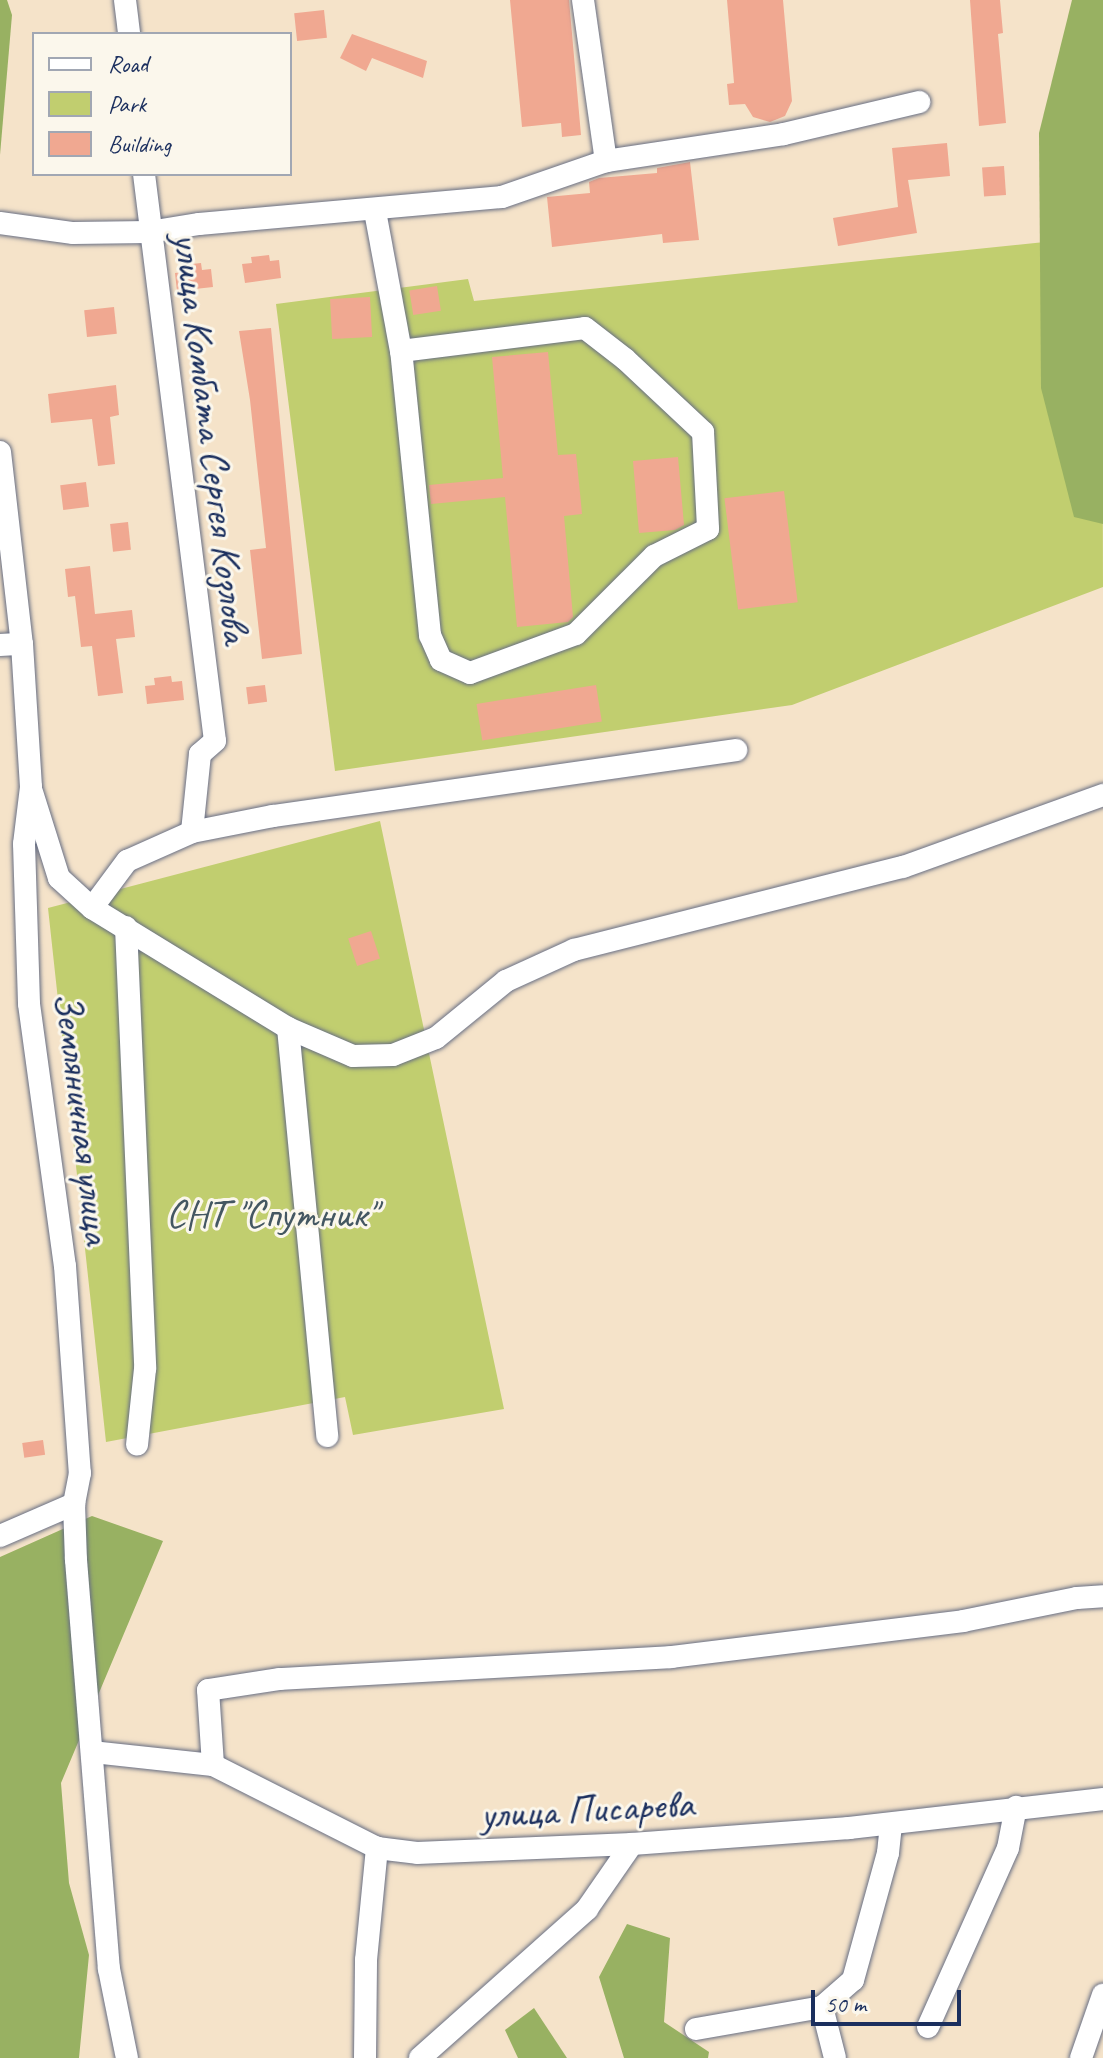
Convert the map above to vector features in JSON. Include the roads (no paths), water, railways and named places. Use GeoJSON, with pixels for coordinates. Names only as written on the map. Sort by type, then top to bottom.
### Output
{"type":"FeatureCollection","features":[{"type":"Feature","properties":{"kind":"street"},"geometry":{"type":"LineString","coordinates":[[125,0],[129,32]]}},
{"type":"Feature","properties":{"kind":"street"},"geometry":{"type":"LineString","coordinates":[[583,0],[606,161]]}},
{"type":"Feature","properties":{"kind":"street"},"geometry":{"type":"LineString","coordinates":[[0,223],[73,233],[149,232],[199,224],[375,211],[502,197],[606,161],[784,134],[919,102]]}},
{"type":"Feature","properties":{"kind":"street","name":"улица Комбата Сергея Козлова"},"geometry":{"type":"LineString","coordinates":[[144,176],[215,741],[200,754],[192,832]]}},
{"type":"Feature","properties":{"kind":"street"},"geometry":{"type":"LineString","coordinates":[[375,211],[401,351],[430,635],[441,660],[470,673],[576,634],[654,556],[708,529],[703,432],[625,359],[585,328],[401,351]]}},
{"type":"Feature","properties":{"kind":"street","name":"Земляничная улица"},"geometry":{"type":"LineString","coordinates":[[0,452],[11,645],[31,787],[24,844],[29,1004],[65,1266],[80,1473],[74,1504],[109,1969],[127,2058]]}},
{"type":"Feature","properties":{"kind":"street"},"geometry":{"type":"LineString","coordinates":[[92,908],[127,861],[192,832],[273,816],[736,750]]}},
{"type":"Feature","properties":{"kind":"street"},"geometry":{"type":"LineString","coordinates":[[31,787],[59,878],[92,908],[288,1028],[353,1056],[393,1055],[436,1038],[506,981],[574,950],[903,867],[1103,795]]}},
{"type":"Feature","properties":{"kind":"street"},"geometry":{"type":"LineString","coordinates":[[126,927],[145,1369],[137,1445]]}},
{"type":"Feature","properties":{"kind":"street"},"geometry":{"type":"LineString","coordinates":[[288,1028],[327,1436]]}},
{"type":"Feature","properties":{"kind":"street"},"geometry":{"type":"LineString","coordinates":[[0,1536],[74,1504]]}},
{"type":"Feature","properties":{"kind":"street"},"geometry":{"type":"LineString","coordinates":[[213,1765],[208,1690],[280,1679],[671,1657],[963,1621],[1077,1598],[1103,1596]]}},
{"type":"Feature","properties":{"kind":"street","name":"улица Писарева"},"geometry":{"type":"LineString","coordinates":[[93,1752],[213,1765],[377,1848],[417,1853],[632,1844],[891,1825],[1016,1807],[1103,1799]]}},
{"type":"Feature","properties":{"kind":"street"},"geometry":{"type":"LineString","coordinates":[[928,2027],[1008,1848],[1016,1807]]}},
{"type":"Feature","properties":{"kind":"street"},"geometry":{"type":"LineString","coordinates":[[696,2029],[822,2007],[853,1980],[888,1853],[891,1825]]}},
{"type":"Feature","properties":{"kind":"street"},"geometry":{"type":"LineString","coordinates":[[420,2058],[587,1909],[632,1844]]}},
{"type":"Feature","properties":{"kind":"street"},"geometry":{"type":"LineString","coordinates":[[365,2058],[366,1960],[377,1848]]}},
{"type":"Feature","properties":{"kind":"street"},"geometry":{"type":"LineString","coordinates":[[1081,2058],[1103,1995]]}},
{"type":"Feature","properties":{"kind":"street"},"geometry":{"type":"LineString","coordinates":[[822,2007],[835,2058]]}},
{"type":"Feature","properties":{"kind":"park label","name":"СНТ \"Спутник\""},"geometry":{"type":"Point","coordinates":[271,1214]}}]}
